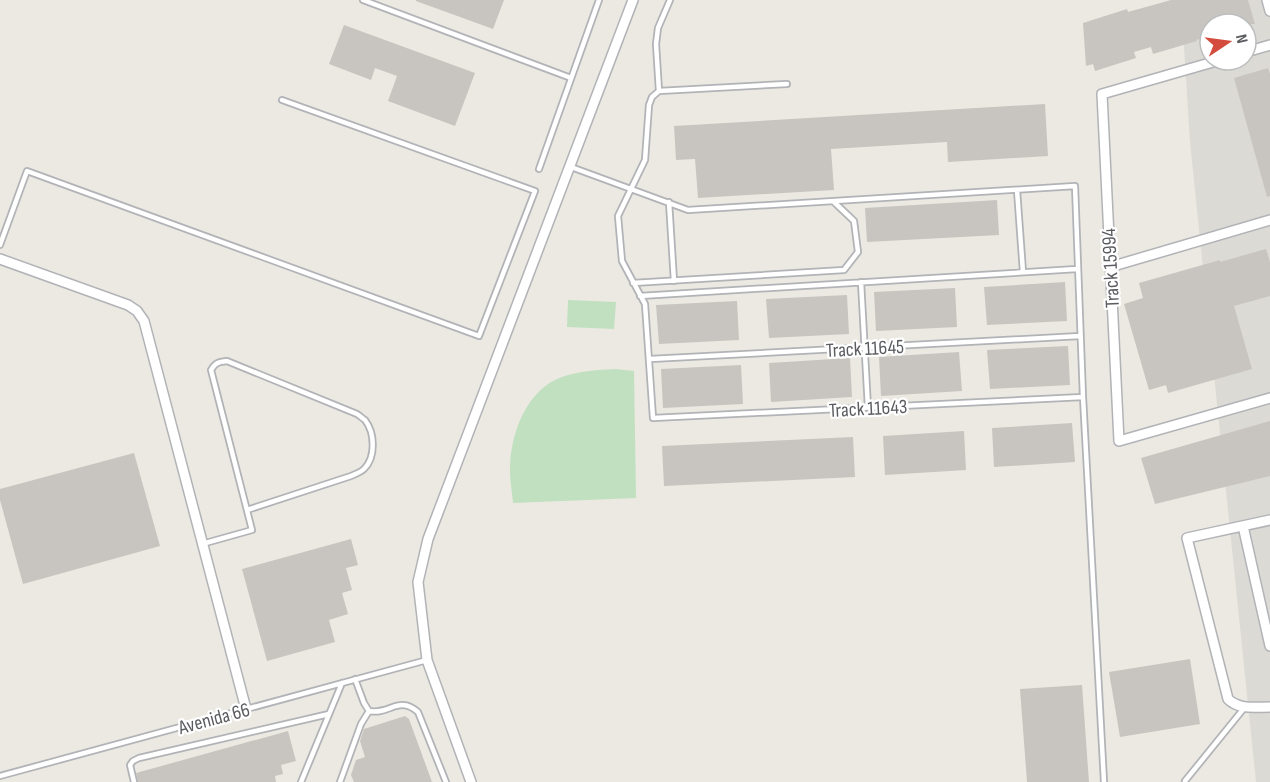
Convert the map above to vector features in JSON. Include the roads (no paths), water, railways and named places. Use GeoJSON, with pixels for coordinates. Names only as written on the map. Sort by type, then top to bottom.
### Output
{"type":"FeatureCollection","features":[{"type":"Feature","properties":{"kind":"street"},"geometry":{"type":"LineString","coordinates":[[471,782],[427,660],[418,582],[428,539],[633,0]]}},
{"type":"Feature","properties":{"kind":"street"},"geometry":{"type":"LineString","coordinates":[[1267,0],[1270,11]]}},
{"type":"Feature","properties":{"kind":"street","name":"Track 15994"},"geometry":{"type":"LineString","coordinates":[[1198,66],[1102,94],[1119,441],[1270,398]]}},
{"type":"Feature","properties":{"kind":"street"},"geometry":{"type":"LineString","coordinates":[[1110,267],[1270,220]]}},
{"type":"Feature","properties":{"kind":"street"},"geometry":{"type":"LineString","coordinates":[[0,259],[128,305],[137,311],[144,321],[246,710]]}},
{"type":"Feature","properties":{"kind":"street"},"geometry":{"type":"LineString","coordinates":[[1270,520],[1187,538],[1228,699],[1234,705],[1270,707]]}},
{"type":"Feature","properties":{"kind":"street"},"geometry":{"type":"LineString","coordinates":[[1243,526],[1270,646]]}},
{"type":"Feature","properties":{"kind":"lane"},"geometry":{"type":"LineString","coordinates":[[363,0],[571,78]]}},
{"type":"Feature","properties":{"kind":"lane"},"geometry":{"type":"LineString","coordinates":[[539,169],[598,0]]}},
{"type":"Feature","properties":{"kind":"lane"},"geometry":{"type":"LineString","coordinates":[[659,91],[656,44],[658,28],[670,0]]}},
{"type":"Feature","properties":{"kind":"lane"},"geometry":{"type":"LineString","coordinates":[[650,359],[645,304],[622,261],[618,216],[645,160],[649,105],[652,97],[659,91],[787,84]]}},
{"type":"Feature","properties":{"kind":"lane"},"geometry":{"type":"LineString","coordinates":[[0,245],[27,171],[479,336],[535,192],[282,100]]}},
{"type":"Feature","properties":{"kind":"lane"},"geometry":{"type":"LineString","coordinates":[[571,167],[688,210],[1075,186],[1080,336],[1104,782]]}},
{"type":"Feature","properties":{"kind":"lane"},"geometry":{"type":"LineString","coordinates":[[1017,190],[1023,272]]}},
{"type":"Feature","properties":{"kind":"lane"},"geometry":{"type":"LineString","coordinates":[[669,202],[674,281]]}},
{"type":"Feature","properties":{"kind":"lane"},"geometry":{"type":"LineString","coordinates":[[633,283],[844,270],[858,252],[854,221],[834,202]]}},
{"type":"Feature","properties":{"kind":"lane"},"geometry":{"type":"LineString","coordinates":[[640,296],[1077,268]]}},
{"type":"Feature","properties":{"kind":"lane"},"geometry":{"type":"LineString","coordinates":[[861,282],[868,408]]}},
{"type":"Feature","properties":{"kind":"lane","name":"Track 11645"},"geometry":{"type":"LineString","coordinates":[[650,359],[1080,336]]}},
{"type":"Feature","properties":{"kind":"lane","name":"Track 11643"},"geometry":{"type":"LineString","coordinates":[[650,359],[653,418],[1083,397]]}},
{"type":"Feature","properties":{"kind":"lane"},"geometry":{"type":"LineString","coordinates":[[202,544],[252,530],[211,370],[218,362],[227,361],[357,414],[371,431],[373,446],[370,461],[363,470],[247,510]]}},
{"type":"Feature","properties":{"kind":"lane","name":"Avenida 66"},"geometry":{"type":"LineString","coordinates":[[0,776],[427,660]]}},
{"type":"Feature","properties":{"kind":"lane"},"geometry":{"type":"LineString","coordinates":[[355,680],[369,711],[383,711],[404,704],[412,706],[418,712],[446,782]]}},
{"type":"Feature","properties":{"kind":"lane"},"geometry":{"type":"LineString","coordinates":[[301,782],[342,683]]}},
{"type":"Feature","properties":{"kind":"lane"},"geometry":{"type":"LineString","coordinates":[[1185,780],[1245,707]]}},
{"type":"Feature","properties":{"kind":"lane"},"geometry":{"type":"LineString","coordinates":[[340,782],[361,724],[369,711]]}},
{"type":"Feature","properties":{"kind":"lane"},"geometry":{"type":"LineString","coordinates":[[134,782],[130,765],[139,758],[329,714]]}}]}
